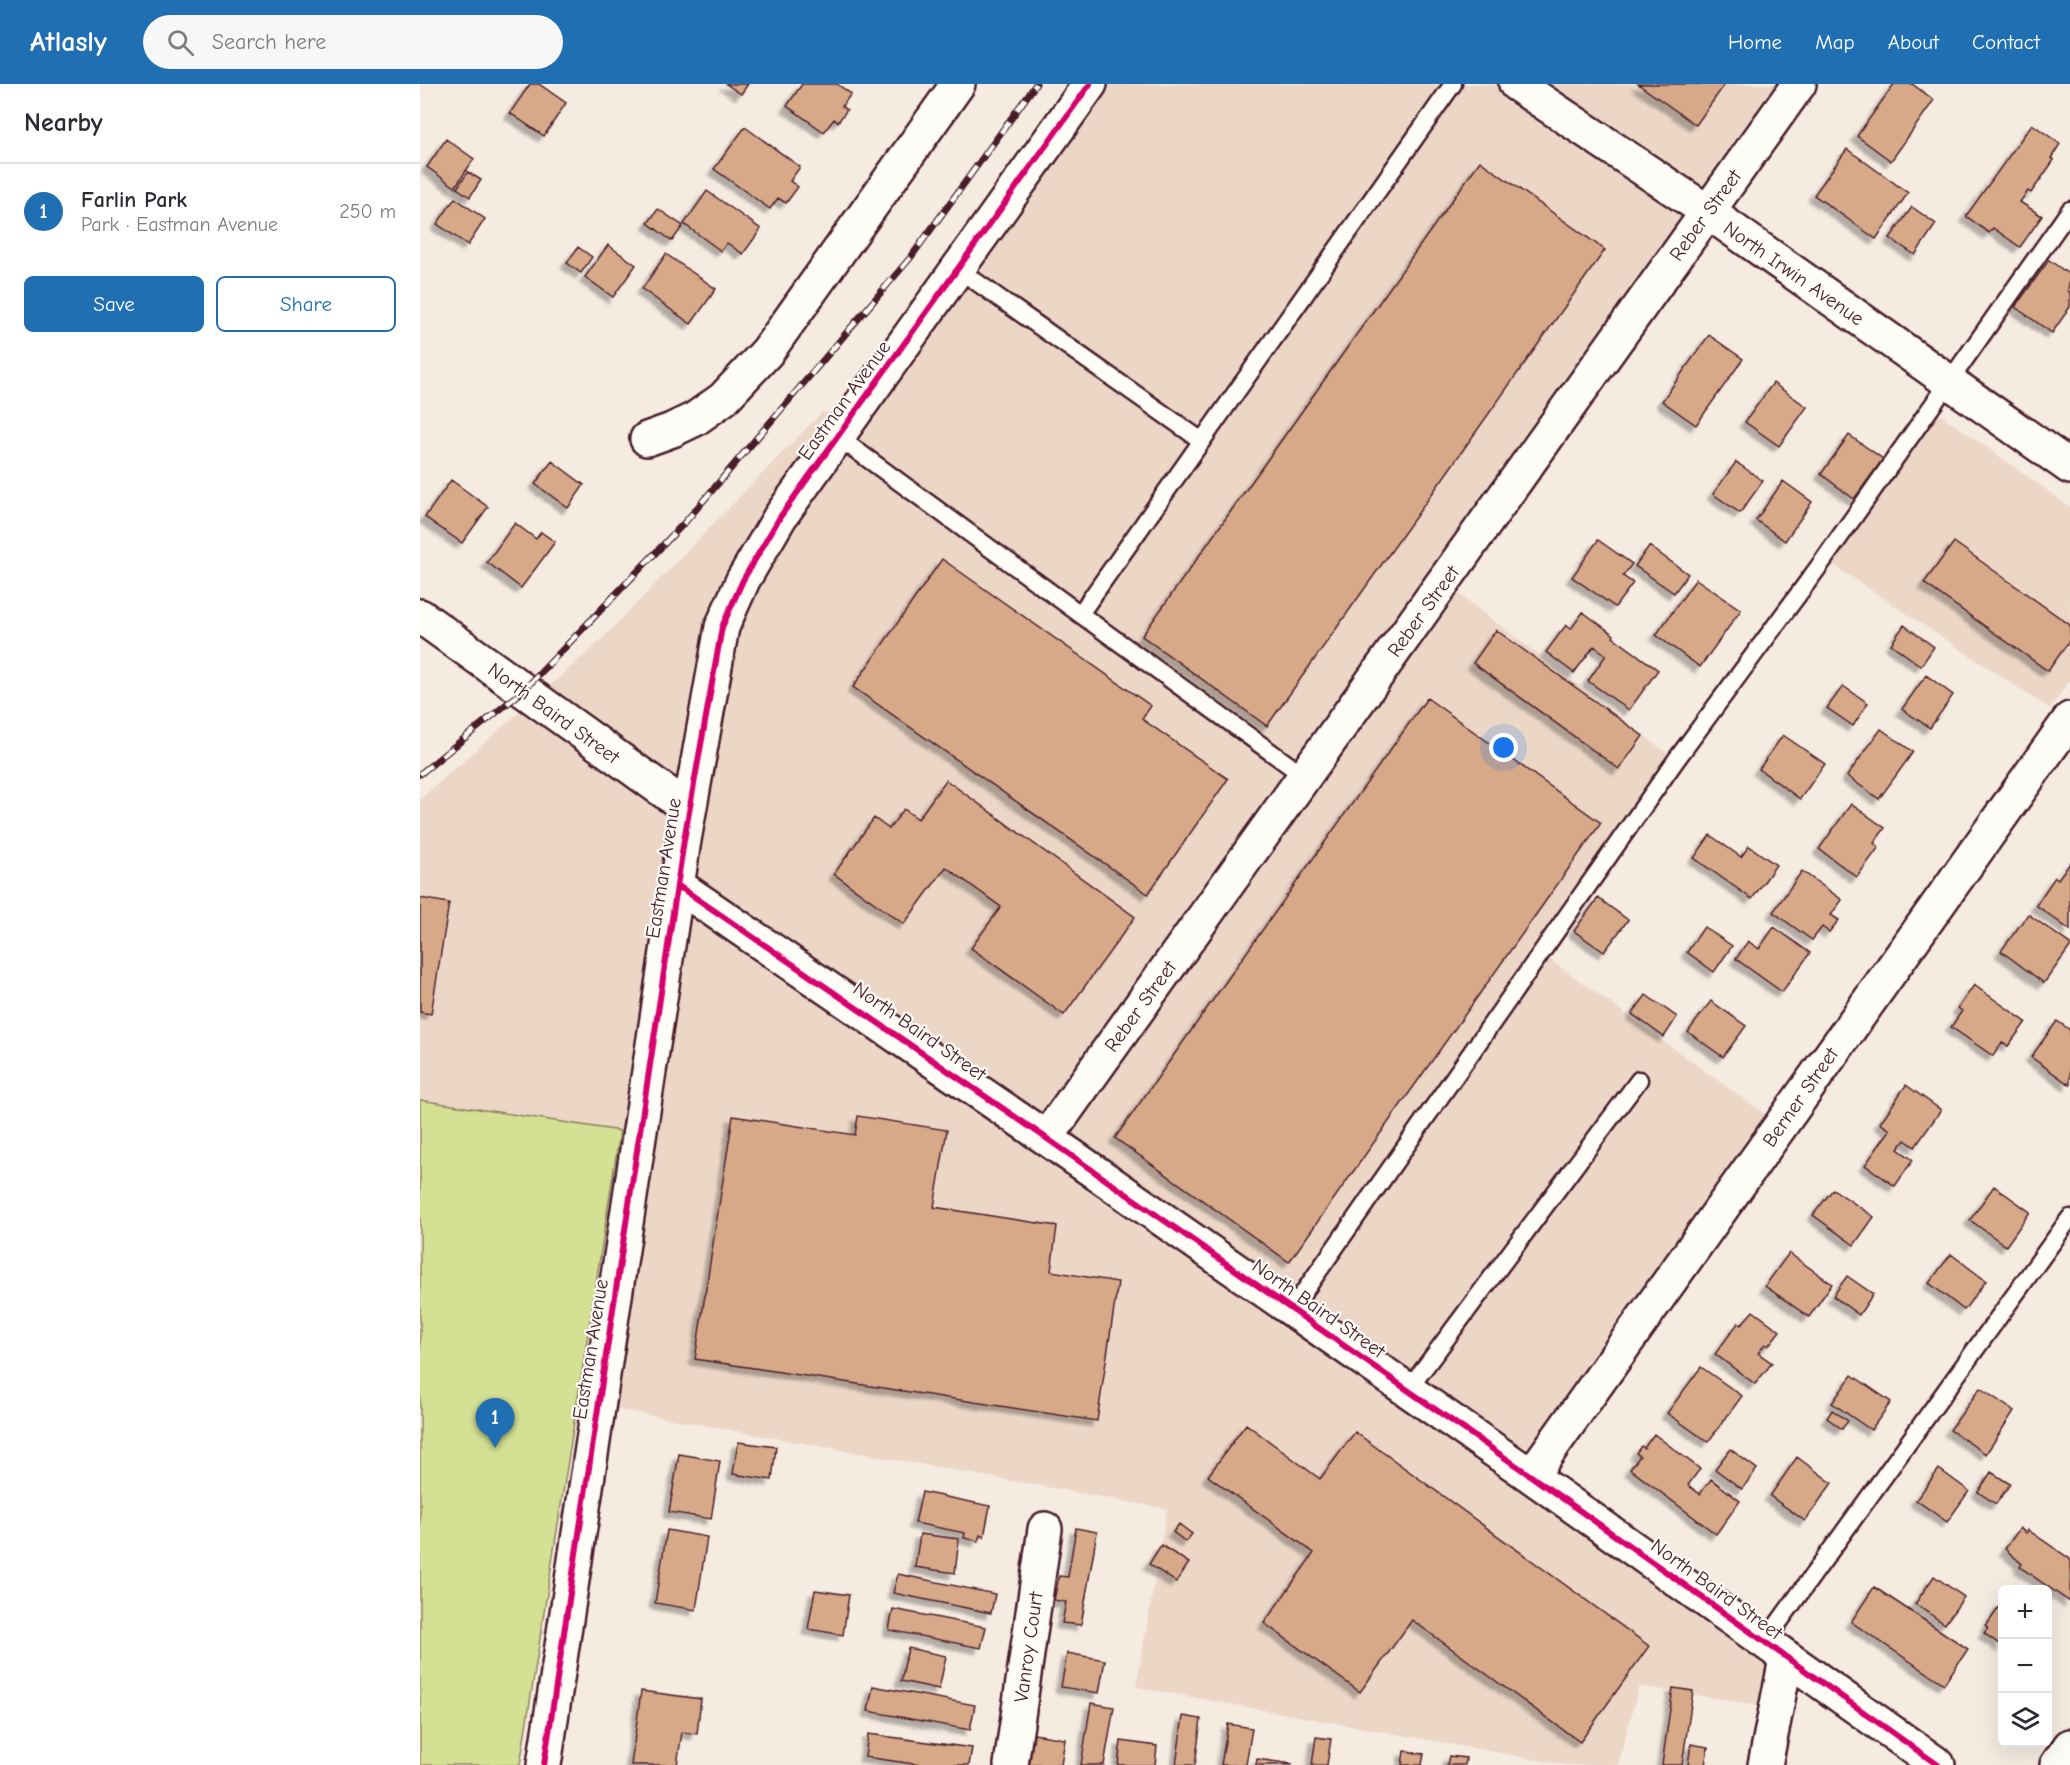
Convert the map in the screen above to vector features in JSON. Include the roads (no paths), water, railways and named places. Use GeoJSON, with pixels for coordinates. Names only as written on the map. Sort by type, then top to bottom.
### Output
{"type":"FeatureCollection","features":[{"type":"Feature","properties":{"kind":"street"},"geometry":{"type":"LineString","coordinates":[[647,439],[695,419],[723,399],[766,352],[958,84]]}},
{"type":"Feature","properties":{"kind":"street","name":"Eastman Avenue"},"geometry":{"type":"LineString","coordinates":[[544,1765],[688,809],[722,627],[743,580],[780,518],[1090,84]]}},
{"type":"Feature","properties":{"kind":"street","name":"North Irwin Avenue"},"geometry":{"type":"LineString","coordinates":[[1516,84],[1708,212],[2070,467]]}},
{"type":"Feature","properties":{"kind":"street","name":"Reber Street"},"geometry":{"type":"LineString","coordinates":[[1046,1137],[1799,84]]}},
{"type":"Feature","properties":{"kind":"street","name":"North Baird Street"},"geometry":{"type":"LineString","coordinates":[[420,616],[688,809]]}},
{"type":"Feature","properties":{"kind":"street","name":"Berner Street"},"geometry":{"type":"LineString","coordinates":[[1531,1476],[2070,718]]}},
{"type":"Feature","properties":{"kind":"street","name":"North Baird Street"},"geometry":{"type":"LineString","coordinates":[[677,885],[1046,1137],[1531,1476],[1938,1765]]}},
{"type":"Feature","properties":{"kind":"street","name":"Vanroy Court"},"geometry":{"type":"LineString","coordinates":[[1011,1765],[1045,1529]]}},
{"type":"Feature","properties":{"kind":"street"},"geometry":{"type":"LineString","coordinates":[[1765,1765],[1775,1651]]}},
{"type":"Feature","properties":{"kind":"street"},"geometry":{"type":"LineString","coordinates":[[2057,1765],[2070,1746]]}},
{"type":"Feature","properties":{"kind":"lane"},"geometry":{"type":"LineString","coordinates":[[1080,614],[1453,84]]}},
{"type":"Feature","properties":{"kind":"lane"},"geometry":{"type":"LineString","coordinates":[[1292,1309],[1676,760],[1820,565],[2070,210]]}},
{"type":"Feature","properties":{"kind":"lane"},"geometry":{"type":"LineString","coordinates":[[958,269],[1202,441]]}},
{"type":"Feature","properties":{"kind":"lane"},"geometry":{"type":"LineString","coordinates":[[838,438],[1304,776]]}},
{"type":"Feature","properties":{"kind":"lane"},"geometry":{"type":"LineString","coordinates":[[1408,1390],[1639,1080]]}},
{"type":"Feature","properties":{"kind":"lane"},"geometry":{"type":"LineString","coordinates":[[1775,1651],[2070,1218]]}},
{"type":"Feature","properties":{"kind":"railway"},"geometry":{"type":"LineString","coordinates":[[420,774],[523,691],[686,521],[911,257],[1036,84]]}},
{"type":"Feature","properties":{"kind":"place","name":"Farlin Park"},"geometry":{"type":"Point","coordinates":[495,1448]}}]}
